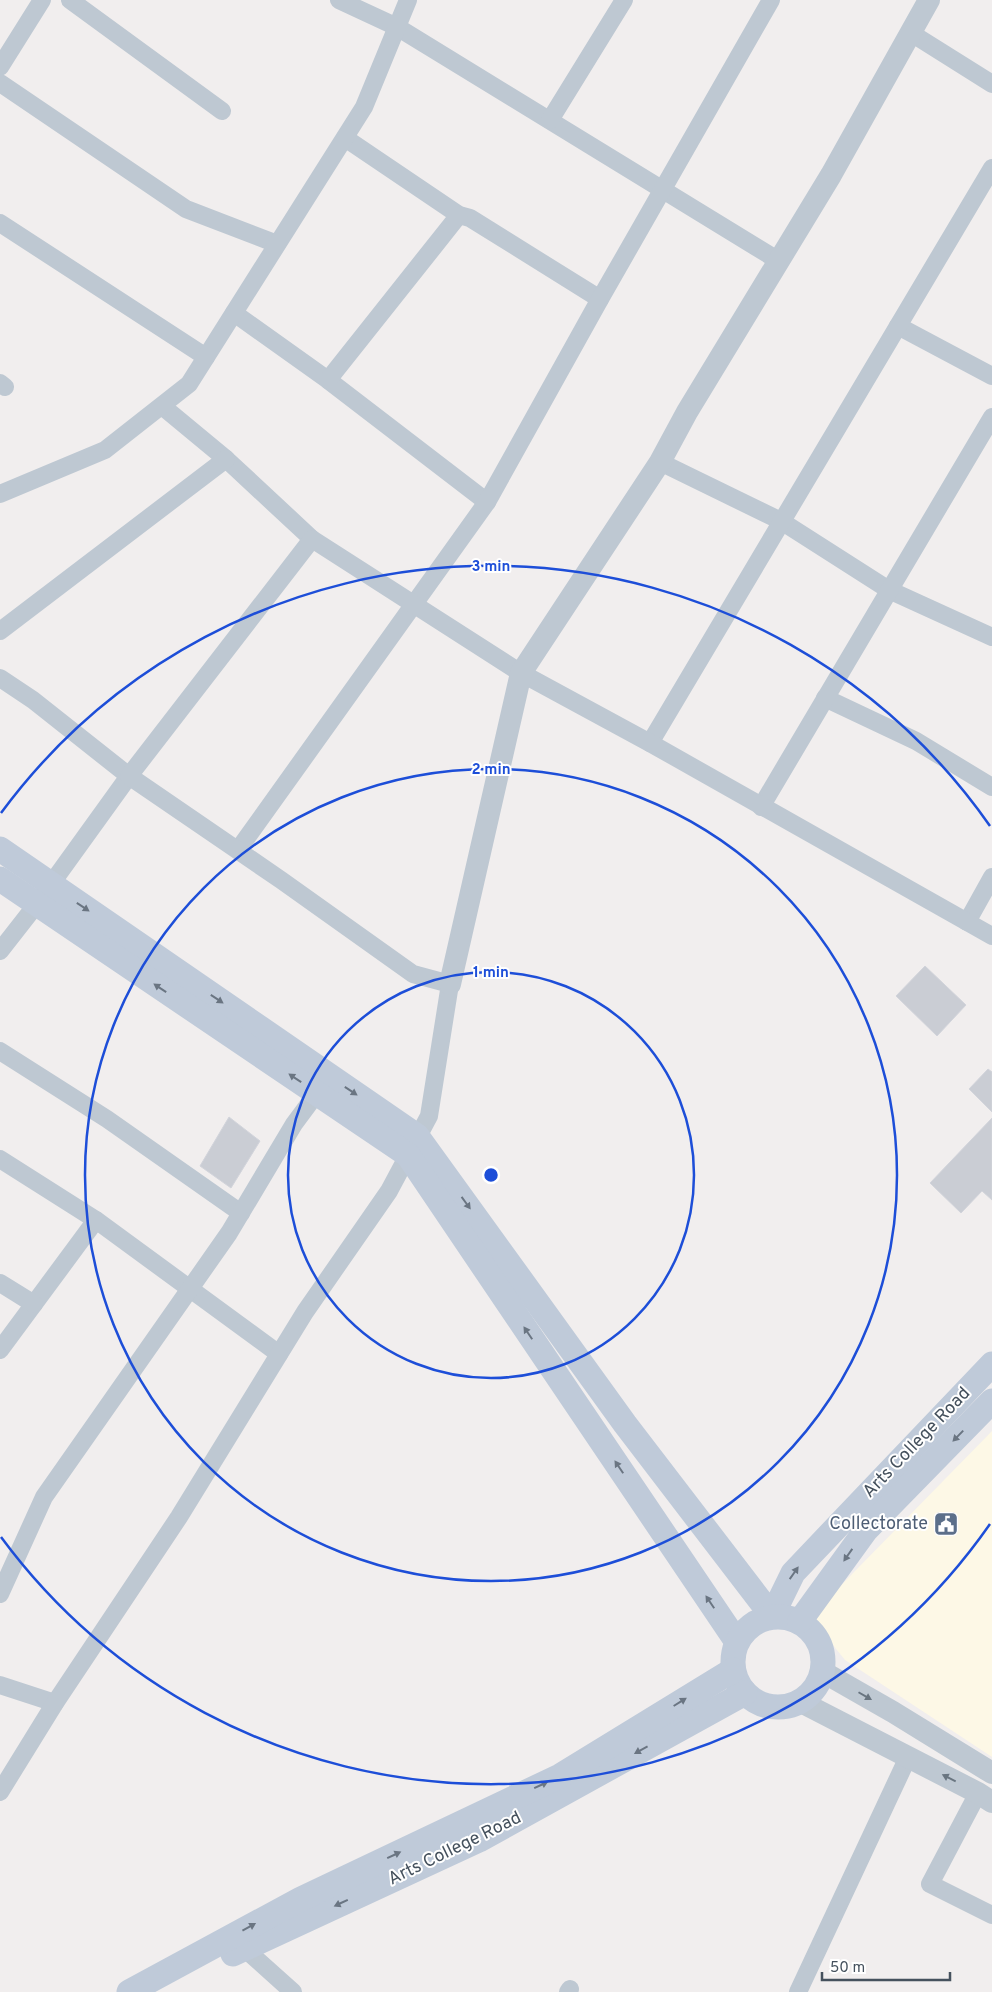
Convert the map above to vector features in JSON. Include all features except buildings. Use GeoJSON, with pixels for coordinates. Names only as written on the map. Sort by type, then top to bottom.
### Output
{"type":"FeatureCollection","features":[{"type":"Feature","properties":{"kind":"main road"},"geometry":{"type":"LineString","coordinates":[[0,849],[412,1145],[772,1616]]}},
{"type":"Feature","properties":{"kind":"main road"},"geometry":{"type":"LineString","coordinates":[[0,879],[317,1093],[412,1145],[737,1642]]}},
{"type":"Feature","properties":{"kind":"main road","name":"Arts College Road"},"geometry":{"type":"LineString","coordinates":[[772,1616],[793,1572],[992,1364]]}},
{"type":"Feature","properties":{"kind":"main road"},"geometry":{"type":"LineString","coordinates":[[800,1621],[866,1530],[992,1401]]}},
{"type":"Feature","properties":{"kind":"main road"},"geometry":{"type":"LineString","coordinates":[[772,1616],[786,1616],[800,1621],[812,1630],[820,1643],[824,1657],[823,1672],[811,1694],[800,1702],[786,1707],[772,1707],[757,1702],[745,1693],[733,1670],[733,1656],[737,1642],[751,1625],[772,1616]]}},
{"type":"Feature","properties":{"kind":"main road"},"geometry":{"type":"LineString","coordinates":[[129,1992],[301,1899],[560,1776],[733,1670]]}},
{"type":"Feature","properties":{"kind":"main road","name":"Arts College Road"},"geometry":{"type":"LineString","coordinates":[[158,1992],[244,1948],[479,1840],[745,1693]]}},
{"type":"Feature","properties":{"kind":"street"},"geometry":{"type":"LineString","coordinates":[[0,67],[42,0]]}},
{"type":"Feature","properties":{"kind":"street"},"geometry":{"type":"LineString","coordinates":[[70,0],[222,112]]}},
{"type":"Feature","properties":{"kind":"street"},"geometry":{"type":"LineString","coordinates":[[339,0],[397,27],[663,189],[778,262]]}},
{"type":"Feature","properties":{"kind":"street"},"geometry":{"type":"LineString","coordinates":[[0,494],[105,450],[189,384],[364,107],[408,0]]}},
{"type":"Feature","properties":{"kind":"street"},"geometry":{"type":"LineString","coordinates":[[238,850],[487,502],[600,299],[771,0]]}},
{"type":"Feature","properties":{"kind":"street"},"geometry":{"type":"LineString","coordinates":[[0,1792],[55,1703],[179,1517],[305,1312],[389,1191],[429,1116],[450,984],[521,674],[660,462],[688,412],[832,175],[929,0]]}},
{"type":"Feature","properties":{"kind":"street"},"geometry":{"type":"LineString","coordinates":[[550,120],[620,1]]}},
{"type":"Feature","properties":{"kind":"street"},"geometry":{"type":"LineString","coordinates":[[910,33],[992,84]]}},
{"type":"Feature","properties":{"kind":"street"},"geometry":{"type":"LineString","coordinates":[[0,83],[186,209],[277,244]]}},
{"type":"Feature","properties":{"kind":"street"},"geometry":{"type":"LineString","coordinates":[[345,138],[459,215],[470,218],[600,299]]}},
{"type":"Feature","properties":{"kind":"street"},"geometry":{"type":"LineString","coordinates":[[650,744],[992,168]]}},
{"type":"Feature","properties":{"kind":"street"},"geometry":{"type":"LineString","coordinates":[[328,380],[459,215]]}},
{"type":"Feature","properties":{"kind":"street"},"geometry":{"type":"LineString","coordinates":[[0,223],[206,357]]}},
{"type":"Feature","properties":{"kind":"street"},"geometry":{"type":"LineString","coordinates":[[234,313],[328,380],[487,502]]}},
{"type":"Feature","properties":{"kind":"street"},"geometry":{"type":"LineString","coordinates":[[898,326],[992,376]]}},
{"type":"Feature","properties":{"kind":"street"},"geometry":{"type":"LineString","coordinates":[[162,406],[226,459],[312,540],[521,674],[650,744],[992,936]]}},
{"type":"Feature","properties":{"kind":"street"},"geometry":{"type":"LineString","coordinates":[[761,807],[992,417]]}},
{"type":"Feature","properties":{"kind":"street"},"geometry":{"type":"LineString","coordinates":[[0,631],[226,459]]}},
{"type":"Feature","properties":{"kind":"street"},"geometry":{"type":"LineString","coordinates":[[660,462],[781,523],[889,590],[992,637]]}},
{"type":"Feature","properties":{"kind":"street"},"geometry":{"type":"LineString","coordinates":[[0,951],[36,905],[129,776],[312,540]]}},
{"type":"Feature","properties":{"kind":"street"},"geometry":{"type":"LineString","coordinates":[[0,678],[40,705],[129,776],[238,850],[413,974],[450,984]]}},
{"type":"Feature","properties":{"kind":"street"},"geometry":{"type":"LineString","coordinates":[[825,698],[916,741],[992,787]]}},
{"type":"Feature","properties":{"kind":"street"},"geometry":{"type":"LineString","coordinates":[[967,922],[992,877]]}},
{"type":"Feature","properties":{"kind":"street"},"geometry":{"type":"LineString","coordinates":[[0,1051],[107,1119],[241,1213]]}},
{"type":"Feature","properties":{"kind":"street"},"geometry":{"type":"LineString","coordinates":[[0,1594],[44,1497],[190,1290],[241,1213],[294,1124],[317,1093]]}},
{"type":"Feature","properties":{"kind":"street"},"geometry":{"type":"LineString","coordinates":[[0,1158],[96,1220],[279,1354]]}},
{"type":"Feature","properties":{"kind":"street"},"geometry":{"type":"LineString","coordinates":[[0,1350],[96,1220]]}},
{"type":"Feature","properties":{"kind":"street"},"geometry":{"type":"LineString","coordinates":[[0,1283],[34,1304]]}},
{"type":"Feature","properties":{"kind":"street"},"geometry":{"type":"LineString","coordinates":[[823,1672],[893,1712],[992,1773]]}},
{"type":"Feature","properties":{"kind":"street"},"geometry":{"type":"LineString","coordinates":[[0,1685],[55,1703]]}},
{"type":"Feature","properties":{"kind":"street"},"geometry":{"type":"LineString","coordinates":[[800,1702],[985,1798],[930,1884],[992,1915]]}},
{"type":"Feature","properties":{"kind":"street"},"geometry":{"type":"LineString","coordinates":[[798,1992],[908,1757]]}},
{"type":"Feature","properties":{"kind":"street"},"geometry":{"type":"LineString","coordinates":[[244,1948],[293,1992]]}},
{"type":"Feature","properties":{"kind":"shaded area","name":"Collectorate"},"geometry":{"type":"Polygon","coordinates":[[[992,1431],[992,1757],[845,1660],[810,1617],[992,1431]]]}},
{"type":"Feature","properties":{"kind":"place","name":"Collectorate"},"geometry":{"type":"Point","coordinates":[946,1524]}}]}
